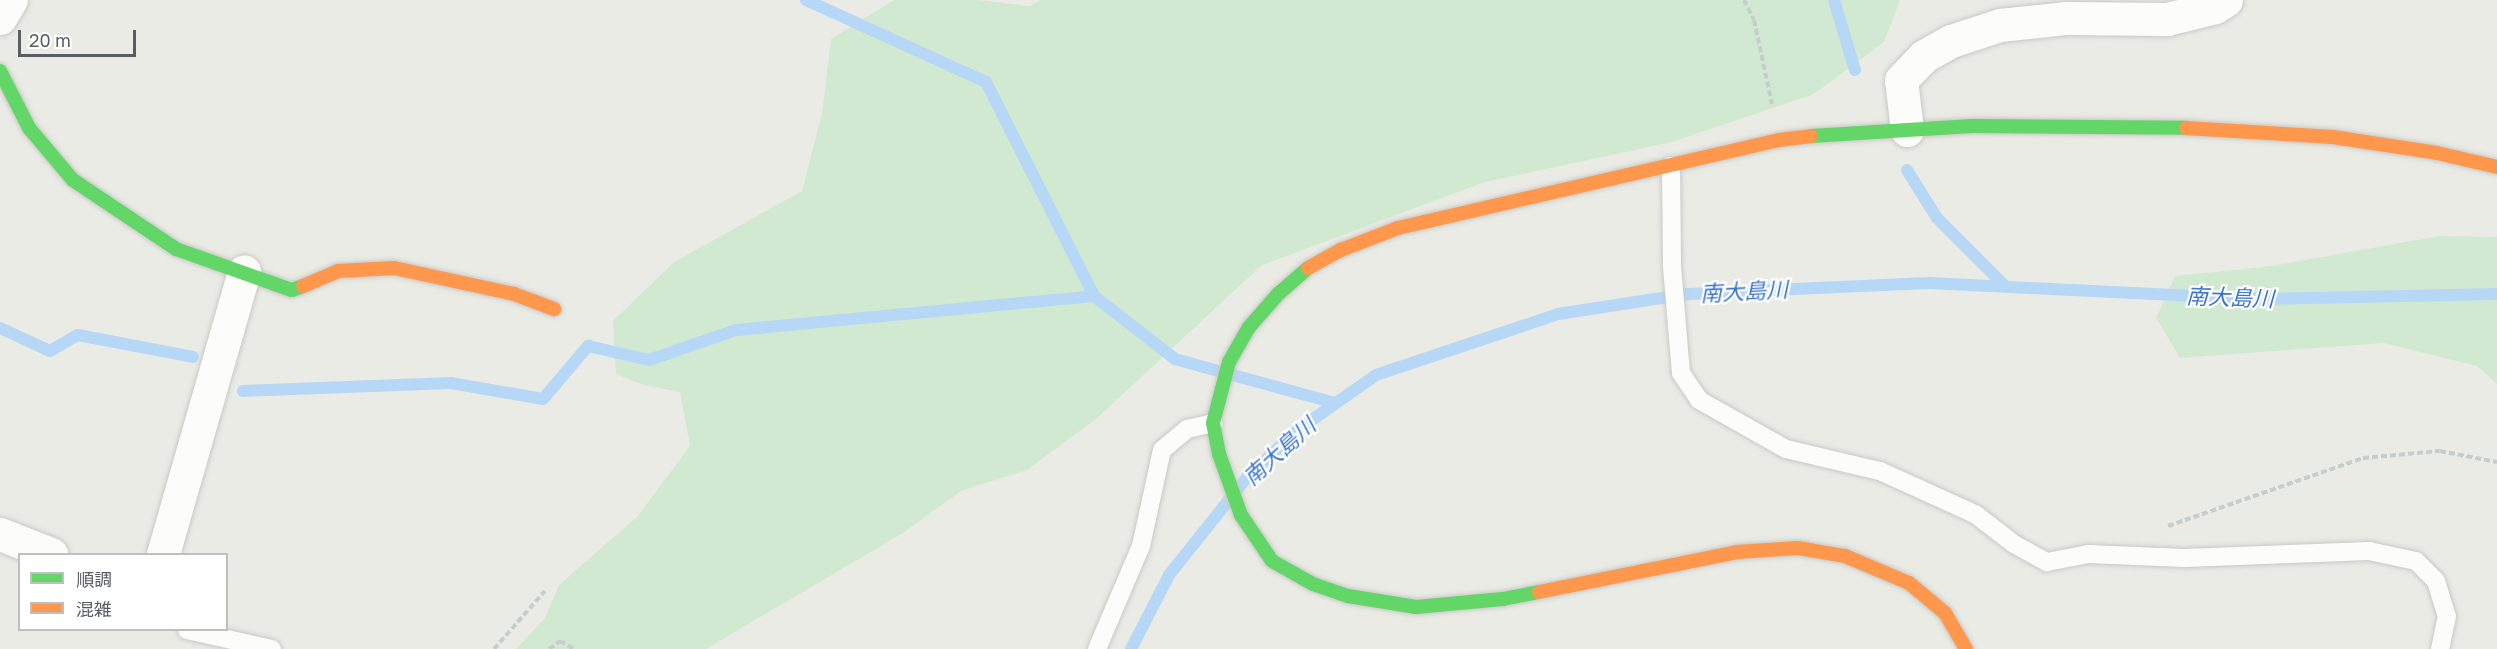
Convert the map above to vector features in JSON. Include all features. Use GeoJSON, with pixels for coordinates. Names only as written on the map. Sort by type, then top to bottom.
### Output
{"type":"FeatureCollection","features":[{"type":"Feature","properties":{"kind":"street"},"geometry":{"type":"LineString","coordinates":[[0,18],[11,0]]}},
{"type":"Feature","properties":{"kind":"street"},"geometry":{"type":"LineString","coordinates":[[1907,130],[1901,80],[1924,56],[1951,41],[2000,25],[2064,18],[2167,18],[2215,7],[2226,0]]}},
{"type":"Feature","properties":{"kind":"street"},"geometry":{"type":"LineString","coordinates":[[0,71],[29,128],[72,180],[176,249],[244,271],[292,290],[339,271],[394,268],[514,294],[554,309]]}},
{"type":"Feature","properties":{"kind":"street"},"geometry":{"type":"LineString","coordinates":[[1966,649],[1945,613],[1909,583],[1845,556],[1798,548],[1737,552],[1503,598],[1416,607],[1348,596],[1313,584],[1272,561],[1241,515],[1219,454],[1213,423],[1229,362],[1249,327],[1279,293],[1308,268],[1341,250],[1398,228],[1779,140],[1843,132],[1972,126],[2200,128],[2333,137],[2437,153],[2497,167]]}},
{"type":"Feature","properties":{"kind":"street"},"geometry":{"type":"LineString","coordinates":[[164,553],[244,271]]}},
{"type":"Feature","properties":{"kind":"street"},"geometry":{"type":"LineString","coordinates":[[0,534],[46,553]]}},
{"type":"Feature","properties":{"kind":"lane"},"geometry":{"type":"LineString","coordinates":[[1671,166],[1672,266],[1681,373],[1699,400],[1786,449],[1880,471],[1975,513],[2014,544],[2046,562],[2088,554],[2185,558],[2369,551],[2416,561],[2436,581],[2447,616],[2440,649]]}},
{"type":"Feature","properties":{"kind":"lane"},"geometry":{"type":"LineString","coordinates":[[1097,649],[1142,546],[1162,450],[1187,429],[1213,423]]}},
{"type":"Feature","properties":{"kind":"lane"},"geometry":{"type":"LineString","coordinates":[[191,631],[272,649]]}},
{"type":"Feature","properties":{"kind":"path"},"geometry":{"type":"LineString","coordinates":[[1744,0],[1754,20],[1779,140]]}},
{"type":"Feature","properties":{"kind":"path"},"geometry":{"type":"LineString","coordinates":[[2165,527],[2363,458],[2440,451],[2497,462]]}},
{"type":"Feature","properties":{"kind":"path"},"geometry":{"type":"LineString","coordinates":[[494,649],[545,591]]}},
{"type":"Feature","properties":{"kind":"path"},"geometry":{"type":"LineString","coordinates":[[549,649],[560,641],[574,649]]}},
{"type":"Feature","properties":{"kind":"green space"},"geometry":{"type":"Polygon","coordinates":[[[894,0],[979,0],[1029,6],[1041,0],[1900,0],[1884,42],[1814,94],[1672,142],[1485,182],[1262,265],[1096,419],[1027,470],[961,491],[903,533],[706,649],[516,649],[545,618],[559,585],[637,517],[690,446],[680,392],[644,385],[616,374],[613,321],[674,262],[802,191],[822,114],[831,39],[894,0]]]}},
{"type":"Feature","properties":{"kind":"green space"},"geometry":{"type":"Polygon","coordinates":[[[2439,236],[2497,237],[2497,384],[2477,366],[2384,343],[2180,358],[2156,318],[2175,276],[2272,266],[2439,236]]]}},
{"type":"Feature","properties":{"kind":"waterway"},"geometry":{"type":"LineString","coordinates":[[806,0],[986,82],[1094,296],[1175,359],[1335,403]]}},
{"type":"Feature","properties":{"kind":"waterway"},"geometry":{"type":"LineString","coordinates":[[1834,0],[1855,70]]}},
{"type":"Feature","properties":{"kind":"waterway"},"geometry":{"type":"LineString","coordinates":[[1907,170],[1937,218],[2005,286]]}},
{"type":"Feature","properties":{"kind":"waterway","name":"南大島川"},"geometry":{"type":"LineString","coordinates":[[1131,649],[1169,575],[1248,476],[1299,429],[1376,375],[1558,314],[1687,294],[1929,283],[2261,299],[2497,294]]}},
{"type":"Feature","properties":{"kind":"waterway"},"geometry":{"type":"LineString","coordinates":[[243,391],[451,383],[543,399],[588,346],[649,360],[736,330],[1094,296]]}},
{"type":"Feature","properties":{"kind":"waterway"},"geometry":{"type":"LineString","coordinates":[[0,328],[50,351],[78,335],[193,357]]}},
{"type":"Feature","properties":{"kind":"traffic: fast"},"geometry":{"type":"LineString","coordinates":[[0,71],[29,128],[73,180],[176,249],[292,290],[303,286]]}},
{"type":"Feature","properties":{"kind":"traffic: fast"},"geometry":{"type":"LineString","coordinates":[[1811,136],[1972,126],[2186,128]]}},
{"type":"Feature","properties":{"kind":"traffic: fast"},"geometry":{"type":"LineString","coordinates":[[1308,268],[1279,293],[1249,327],[1229,362],[1213,423],[1219,454],[1241,515],[1272,561],[1313,584],[1348,596],[1416,607],[1503,599],[1539,592]]}},
{"type":"Feature","properties":{"kind":"traffic: slow"},"geometry":{"type":"LineString","coordinates":[[2186,128],[2333,137],[2437,153],[2497,167]]}},
{"type":"Feature","properties":{"kind":"traffic: slow"},"geometry":{"type":"LineString","coordinates":[[1308,268],[1341,250],[1398,228],[1779,140],[1811,136]]}},
{"type":"Feature","properties":{"kind":"traffic: slow"},"geometry":{"type":"LineString","coordinates":[[303,286],[339,271],[394,268],[514,294],[554,309]]}},
{"type":"Feature","properties":{"kind":"traffic: slow"},"geometry":{"type":"LineString","coordinates":[[1539,592],[1737,552],[1798,548],[1845,556],[1909,583],[1945,613],[1966,649]]}}]}
